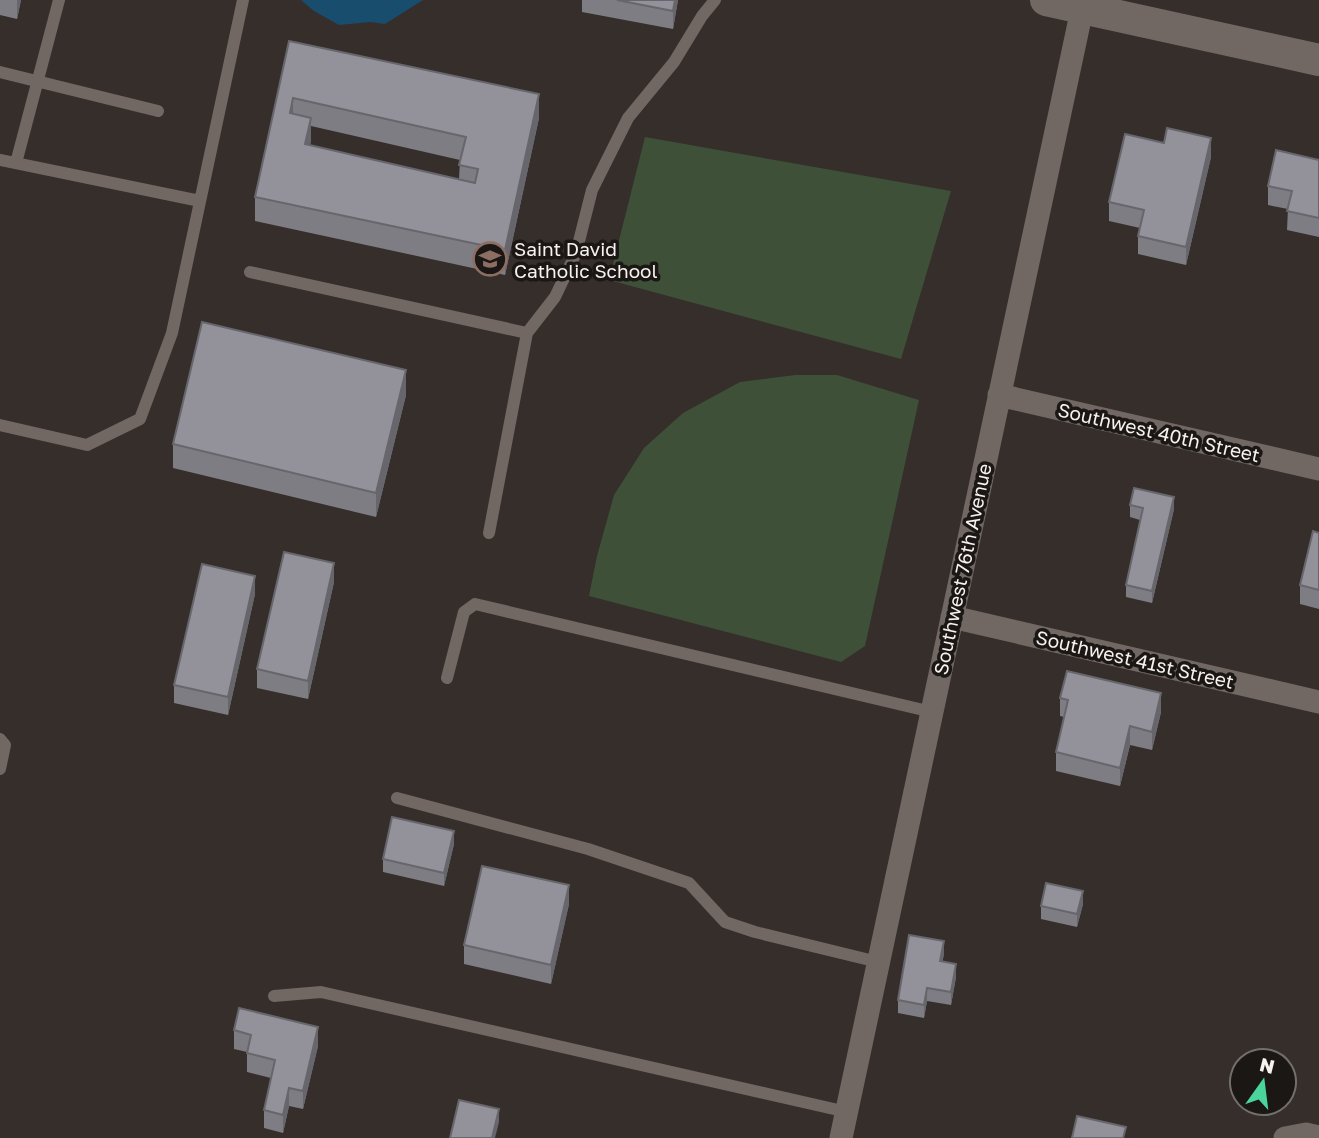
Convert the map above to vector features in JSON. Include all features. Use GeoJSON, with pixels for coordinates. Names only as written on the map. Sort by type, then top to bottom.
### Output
{"type":"FeatureCollection","features":[{"type":"Feature","properties":{"kind":"street"},"geometry":{"type":"LineString","coordinates":[[1046,0],[1083,4],[1319,60]]}},
{"type":"Feature","properties":{"kind":"street","name":"Southwest 76th Avenue"},"geometry":{"type":"LineString","coordinates":[[841,1138],[1083,4]]}},
{"type":"Feature","properties":{"kind":"street","name":"Southwest 40th Street"},"geometry":{"type":"LineString","coordinates":[[999,395],[1319,470]]}},
{"type":"Feature","properties":{"kind":"street","name":"Southwest 41st Street"},"geometry":{"type":"LineString","coordinates":[[952,617],[1319,702]]}},
{"type":"Feature","properties":{"kind":"street"},"geometry":{"type":"LineString","coordinates":[[1285,1138],[1306,1134],[1319,1137]]}},
{"type":"Feature","properties":{"kind":"lane"},"geometry":{"type":"LineString","coordinates":[[16,163],[59,0]]}},
{"type":"Feature","properties":{"kind":"lane"},"geometry":{"type":"LineString","coordinates":[[489,533],[527,333],[555,297],[576,253],[592,190],[628,118],[674,62],[715,0]]}},
{"type":"Feature","properties":{"kind":"lane"},"geometry":{"type":"LineString","coordinates":[[0,425],[88,445],[140,419],[172,333],[241,1]]}},
{"type":"Feature","properties":{"kind":"lane"},"geometry":{"type":"LineString","coordinates":[[0,72],[158,111]]}},
{"type":"Feature","properties":{"kind":"lane"},"geometry":{"type":"LineString","coordinates":[[0,160],[200,201]]}},
{"type":"Feature","properties":{"kind":"lane"},"geometry":{"type":"LineString","coordinates":[[250,272],[527,333]]}},
{"type":"Feature","properties":{"kind":"lane"},"geometry":{"type":"LineString","coordinates":[[447,678],[464,612],[475,604],[932,712]]}},
{"type":"Feature","properties":{"kind":"lane"},"geometry":{"type":"LineString","coordinates":[[0,739],[5,745],[0,769]]}},
{"type":"Feature","properties":{"kind":"lane"},"geometry":{"type":"LineString","coordinates":[[397,798],[588,849],[689,883],[725,922],[878,962]]}},
{"type":"Feature","properties":{"kind":"lane"},"geometry":{"type":"LineString","coordinates":[[274,996],[321,992],[847,1112]]}},
{"type":"Feature","properties":{"kind":"green space"},"geometry":{"type":"Polygon","coordinates":[[[645,137],[951,191],[901,359],[609,280],[645,137]]]}},
{"type":"Feature","properties":{"kind":"green space"},"geometry":{"type":"Polygon","coordinates":[[[795,375],[837,375],[919,400],[865,646],[841,662],[589,596],[614,495],[644,448],[683,413],[740,382],[795,375]]]}},
{"type":"Feature","properties":{"kind":"water"},"geometry":{"type":"Polygon","coordinates":[[[301,0],[423,0],[385,24],[370,22],[339,25],[301,0]]]}},
{"type":"Feature","properties":{"kind":"building"},"geometry":{"type":"Polygon","coordinates":[[[617,0],[675,0],[673,11],[617,0]]]}},
{"type":"Feature","properties":{"kind":"building"},"geometry":{"type":"Polygon","coordinates":[[[289,41],[539,94],[505,250],[255,197],[289,41]],[[293,98],[290,113],[311,118],[305,144],[475,183],[478,169],[459,165],[466,137],[293,98]]]}},
{"type":"Feature","properties":{"kind":"building"},"geometry":{"type":"Polygon","coordinates":[[[1167,128],[1211,138],[1186,247],[1138,236],[1144,210],[1109,202],[1125,134],[1164,143],[1167,128]]]}},
{"type":"Feature","properties":{"kind":"building"},"geometry":{"type":"Polygon","coordinates":[[[1276,150],[1319,160],[1319,218],[1287,211],[1292,191],[1268,186],[1276,150]]]}},
{"type":"Feature","properties":{"kind":"building"},"geometry":{"type":"Polygon","coordinates":[[[202,322],[406,370],[376,493],[173,444],[202,322]]]}},
{"type":"Feature","properties":{"kind":"building"},"geometry":{"type":"Polygon","coordinates":[[[1134,488],[1174,497],[1152,591],[1126,585],[1143,508],[1130,505],[1134,488]]]}},
{"type":"Feature","properties":{"kind":"building"},"geometry":{"type":"Polygon","coordinates":[[[1313,531],[1319,533],[1319,590],[1300,585],[1313,531]]]}},
{"type":"Feature","properties":{"kind":"building"},"geometry":{"type":"Polygon","coordinates":[[[284,552],[334,563],[308,681],[257,669],[284,552]]]}},
{"type":"Feature","properties":{"kind":"building"},"geometry":{"type":"Polygon","coordinates":[[[202,564],[255,576],[228,697],[174,685],[202,564]]]}},
{"type":"Feature","properties":{"kind":"building"},"geometry":{"type":"Polygon","coordinates":[[[1067,671],[1161,693],[1152,732],[1130,726],[1120,768],[1056,752],[1068,700],[1060,698],[1067,671]]]}},
{"type":"Feature","properties":{"kind":"building"},"geometry":{"type":"Polygon","coordinates":[[[392,817],[454,831],[444,873],[383,859],[392,817]]]}},
{"type":"Feature","properties":{"kind":"building"},"geometry":{"type":"Polygon","coordinates":[[[482,866],[569,885],[551,965],[464,945],[482,866]]]}},
{"type":"Feature","properties":{"kind":"building"},"geometry":{"type":"Polygon","coordinates":[[[1046,883],[1083,891],[1077,914],[1041,906],[1046,883]]]}},
{"type":"Feature","properties":{"kind":"building"},"geometry":{"type":"Polygon","coordinates":[[[909,935],[944,941],[940,961],[956,964],[951,992],[927,988],[924,1005],[898,1000],[909,935]]]}},
{"type":"Feature","properties":{"kind":"building"},"geometry":{"type":"Polygon","coordinates":[[[239,1008],[318,1027],[303,1091],[289,1088],[283,1115],[264,1110],[275,1060],[247,1053],[251,1035],[234,1030],[239,1008]]]}},
{"type":"Feature","properties":{"kind":"building"},"geometry":{"type":"Polygon","coordinates":[[[459,1100],[499,1109],[492,1138],[450,1138],[459,1100]]]}},
{"type":"Feature","properties":{"kind":"building"},"geometry":{"type":"Polygon","coordinates":[[[1077,1116],[1126,1127],[1123,1138],[1072,1138],[1077,1116]]]}},
{"type":"Feature","properties":{"kind":"place","name":"Saint David Catholic School"},"geometry":{"type":"Point","coordinates":[490,259]}}]}
